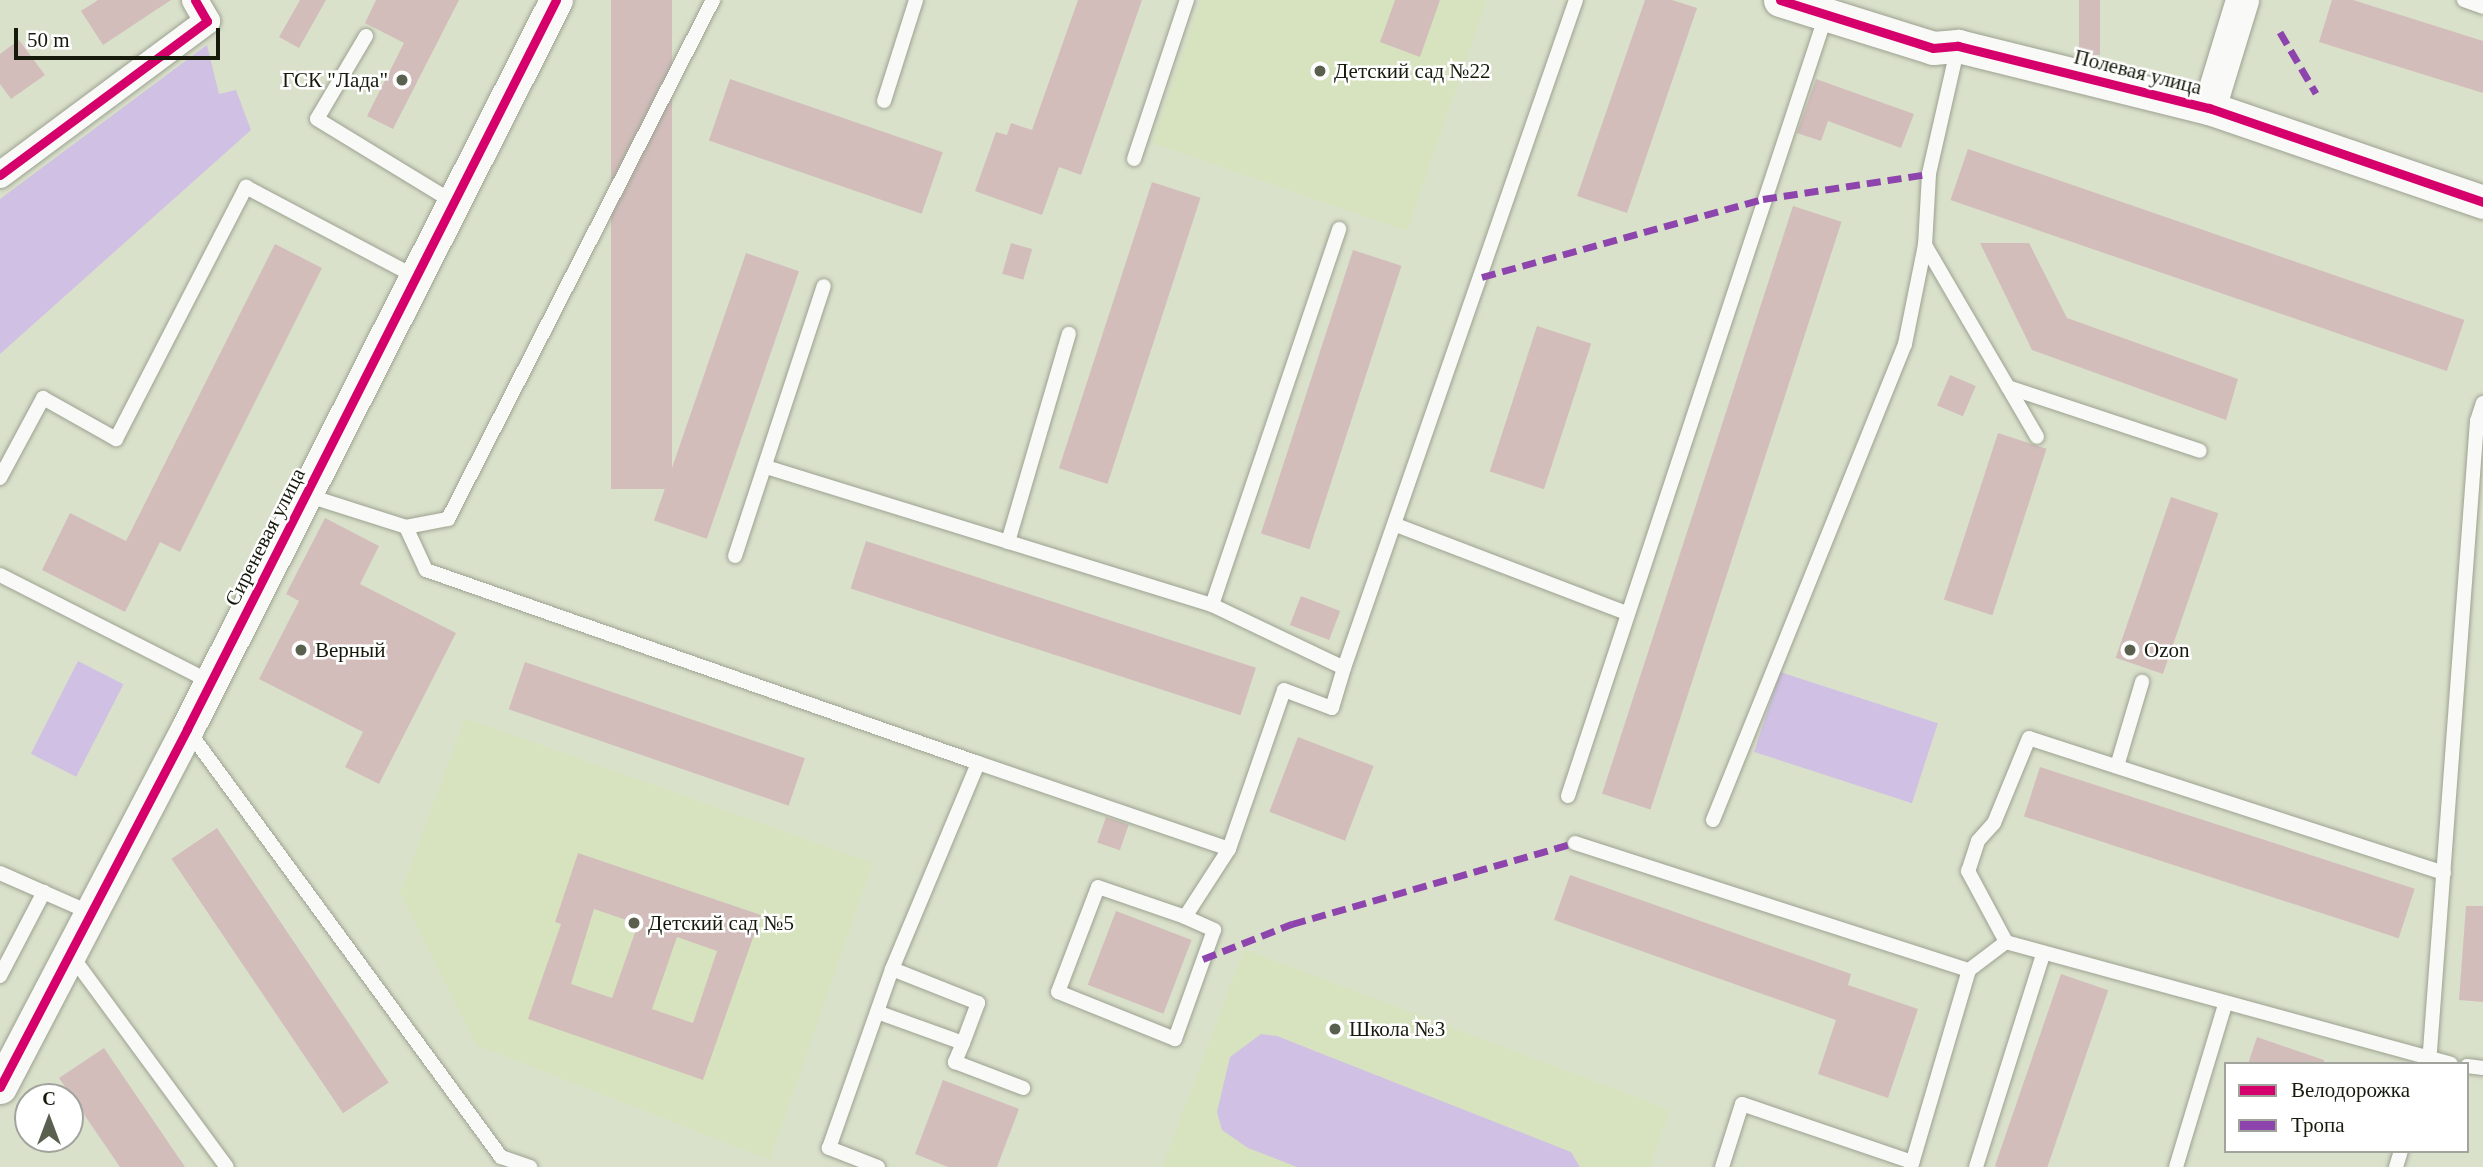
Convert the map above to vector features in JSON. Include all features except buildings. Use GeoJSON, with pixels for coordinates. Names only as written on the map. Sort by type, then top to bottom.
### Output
{"type":"FeatureCollection","features":[{"type":"Feature","properties":{"kind":"street","name":"Сиреневая улица"},"geometry":{"type":"LineString","coordinates":[[0,1087],[211,682],[555,0]]}},
{"type":"Feature","properties":{"kind":"street","name":"Полевая улица"},"geometry":{"type":"LineString","coordinates":[[1780,0],[1933,48],[1958,46],[2208,108],[2483,202]]}},
{"type":"Feature","properties":{"kind":"street"},"geometry":{"type":"LineString","coordinates":[[2208,108],[2242,0]]}},
{"type":"Feature","properties":{"kind":"street"},"geometry":{"type":"LineString","coordinates":[[0,175],[201,10]]}},
{"type":"Feature","properties":{"kind":"lane"},"geometry":{"type":"LineString","coordinates":[[306,495],[406,527],[448,519],[713,0]]}},
{"type":"Feature","properties":{"kind":"lane"},"geometry":{"type":"LineString","coordinates":[[884,101],[916,0]]}},
{"type":"Feature","properties":{"kind":"lane"},"geometry":{"type":"LineString","coordinates":[[1134,159],[1187,0]]}},
{"type":"Feature","properties":{"kind":"lane"},"geometry":{"type":"LineString","coordinates":[[1185,917],[1228,849],[1284,690],[1332,708],[1576,0]]}},
{"type":"Feature","properties":{"kind":"lane"},"geometry":{"type":"LineString","coordinates":[[2464,0],[2483,7]]}},
{"type":"Feature","properties":{"kind":"lane"},"geometry":{"type":"LineString","coordinates":[[1568,796],[1626,613],[1826,15]]}},
{"type":"Feature","properties":{"kind":"lane"},"geometry":{"type":"LineString","coordinates":[[366,36],[317,119],[453,202]]}},
{"type":"Feature","properties":{"kind":"lane"},"geometry":{"type":"LineString","coordinates":[[1713,820],[1905,344],[1924,245],[1929,174],[1958,46]]}},
{"type":"Feature","properties":{"kind":"lane"},"geometry":{"type":"LineString","coordinates":[[0,478],[43,398],[116,439],[246,187],[416,277]]}},
{"type":"Feature","properties":{"kind":"lane"},"geometry":{"type":"LineString","coordinates":[[1212,605],[1339,229]]}},
{"type":"Feature","properties":{"kind":"lane"},"geometry":{"type":"LineString","coordinates":[[1924,245],[2037,437]]}},
{"type":"Feature","properties":{"kind":"lane"},"geometry":{"type":"LineString","coordinates":[[735,556],[824,286]]}},
{"type":"Feature","properties":{"kind":"lane"},"geometry":{"type":"LineString","coordinates":[[1008,542],[1069,334]]}},
{"type":"Feature","properties":{"kind":"lane"},"geometry":{"type":"LineString","coordinates":[[2008,387],[2200,451]]}},
{"type":"Feature","properties":{"kind":"lane"},"geometry":{"type":"LineString","coordinates":[[2429,1062],[2477,421],[2483,403]]}},
{"type":"Feature","properties":{"kind":"lane"},"geometry":{"type":"LineString","coordinates":[[766,467],[1212,605],[1344,668]]}},
{"type":"Feature","properties":{"kind":"lane"},"geometry":{"type":"LineString","coordinates":[[1396,525],[1626,613]]}},
{"type":"Feature","properties":{"kind":"lane"},"geometry":{"type":"LineString","coordinates":[[406,527],[426,570],[1228,849]]}},
{"type":"Feature","properties":{"kind":"lane"},"geometry":{"type":"LineString","coordinates":[[0,575],[211,682]]}},
{"type":"Feature","properties":{"kind":"lane"},"geometry":{"type":"LineString","coordinates":[[2117,766],[2143,682]]}},
{"type":"Feature","properties":{"kind":"lane"},"geometry":{"type":"LineString","coordinates":[[187,729],[497,1162],[530,1167]]}},
{"type":"Feature","properties":{"kind":"lane"},"geometry":{"type":"LineString","coordinates":[[2425,1062],[2043,956],[2006,942],[1968,872],[1978,841],[1994,823],[2029,738],[2444,873]]}},
{"type":"Feature","properties":{"kind":"lane"},"geometry":{"type":"LineString","coordinates":[[878,1167],[829,1147],[892,969],[978,763]]}},
{"type":"Feature","properties":{"kind":"lane"},"geometry":{"type":"LineString","coordinates":[[1575,843],[1969,970]]}},
{"type":"Feature","properties":{"kind":"lane"},"geometry":{"type":"LineString","coordinates":[[0,873],[91,913]]}},
{"type":"Feature","properties":{"kind":"lane"},"geometry":{"type":"LineString","coordinates":[[1098,887],[1185,917],[1213,930],[1175,1039],[1058,992],[1098,887]]}},
{"type":"Feature","properties":{"kind":"lane"},"geometry":{"type":"LineString","coordinates":[[0,976],[44,892]]}},
{"type":"Feature","properties":{"kind":"lane"},"geometry":{"type":"LineString","coordinates":[[1722,1167],[1742,1104],[1911,1165],[1969,970],[2006,942]]}},
{"type":"Feature","properties":{"kind":"lane"},"geometry":{"type":"LineString","coordinates":[[71,955],[227,1167]]}},
{"type":"Feature","properties":{"kind":"lane"},"geometry":{"type":"LineString","coordinates":[[1976,1167],[2043,956]]}},
{"type":"Feature","properties":{"kind":"lane"},"geometry":{"type":"LineString","coordinates":[[892,969],[978,1003],[955,1062],[1023,1087]]}},
{"type":"Feature","properties":{"kind":"lane"},"geometry":{"type":"LineString","coordinates":[[2176,1167],[2225,1005]]}},
{"type":"Feature","properties":{"kind":"lane"},"geometry":{"type":"LineString","coordinates":[[877,1012],[964,1043]]}},
{"type":"Feature","properties":{"kind":"shaded area","name":"Детский сад №22"},"geometry":{"type":"Polygon","coordinates":[[[1201,0],[1487,0],[1407,231],[1152,143],[1201,0]]]}},
{"type":"Feature","properties":{"kind":"shaded area"},"geometry":{"type":"Polygon","coordinates":[[[207,45],[219,94],[236,90],[251,130],[0,354],[0,199],[207,45]]]}},
{"type":"Feature","properties":{"kind":"shaded area"},"geometry":{"type":"Polygon","coordinates":[[[78,661],[123,684],[76,777],[31,754],[78,661]]]}},
{"type":"Feature","properties":{"kind":"shaded area"},"geometry":{"type":"Polygon","coordinates":[[[1780,672],[1938,723],[1912,803],[1754,752],[1780,672]]]}},
{"type":"Feature","properties":{"kind":"shaded area","name":"Детский сад №5"},"geometry":{"type":"Polygon","coordinates":[[[465,718],[873,863],[770,1160],[476,1045],[400,893],[465,718]]]}},
{"type":"Feature","properties":{"kind":"shaded area","name":"Школа №3"},"geometry":{"type":"Polygon","coordinates":[[[1244,949],[1670,1110],[1650,1167],[1162,1167],[1244,949]]]}},
{"type":"Feature","properties":{"kind":"shaded area"},"geometry":{"type":"Polygon","coordinates":[[[1261,1034],[1277,1036],[1571,1152],[1580,1167],[1297,1167],[1248,1148],[1222,1130],[1217,1112],[1230,1057],[1261,1034]]]}},
{"type":"Feature","properties":{"kind":"marked path"},"geometry":{"type":"LineString","coordinates":[[2280,32],[2316,93]]}},
{"type":"Feature","properties":{"kind":"marked path"},"geometry":{"type":"LineString","coordinates":[[1482,277],[1763,199],[1929,174]]}},
{"type":"Feature","properties":{"kind":"marked path"},"geometry":{"type":"LineString","coordinates":[[1203,959],[1292,924],[1575,843]]}},
{"type":"Feature","properties":{"kind":"cycle path"},"geometry":{"type":"LineString","coordinates":[[0,175],[207,21],[195,0]]}},
{"type":"Feature","properties":{"kind":"cycle path"},"geometry":{"type":"LineString","coordinates":[[0,1087],[187,729],[556,0]]}},
{"type":"Feature","properties":{"kind":"cycle path"},"geometry":{"type":"LineString","coordinates":[[1780,0],[1933,48],[1958,46],[2209,108],[2483,202]]}},
{"type":"Feature","properties":{"kind":"place","name":"Детский сад №22"},"geometry":{"type":"Point","coordinates":[1320,71]}},
{"type":"Feature","properties":{"kind":"place","name":"ГСК \"Лада\""},"geometry":{"type":"Point","coordinates":[402,80]}},
{"type":"Feature","properties":{"kind":"place","name":"Верный"},"geometry":{"type":"Point","coordinates":[301,650]}},
{"type":"Feature","properties":{"kind":"place","name":"Ozon"},"geometry":{"type":"Point","coordinates":[2130,650]}},
{"type":"Feature","properties":{"kind":"place","name":"Детский сад №5"},"geometry":{"type":"Point","coordinates":[634,923]}},
{"type":"Feature","properties":{"kind":"place","name":"Школа №3"},"geometry":{"type":"Point","coordinates":[1335,1029]}}]}
